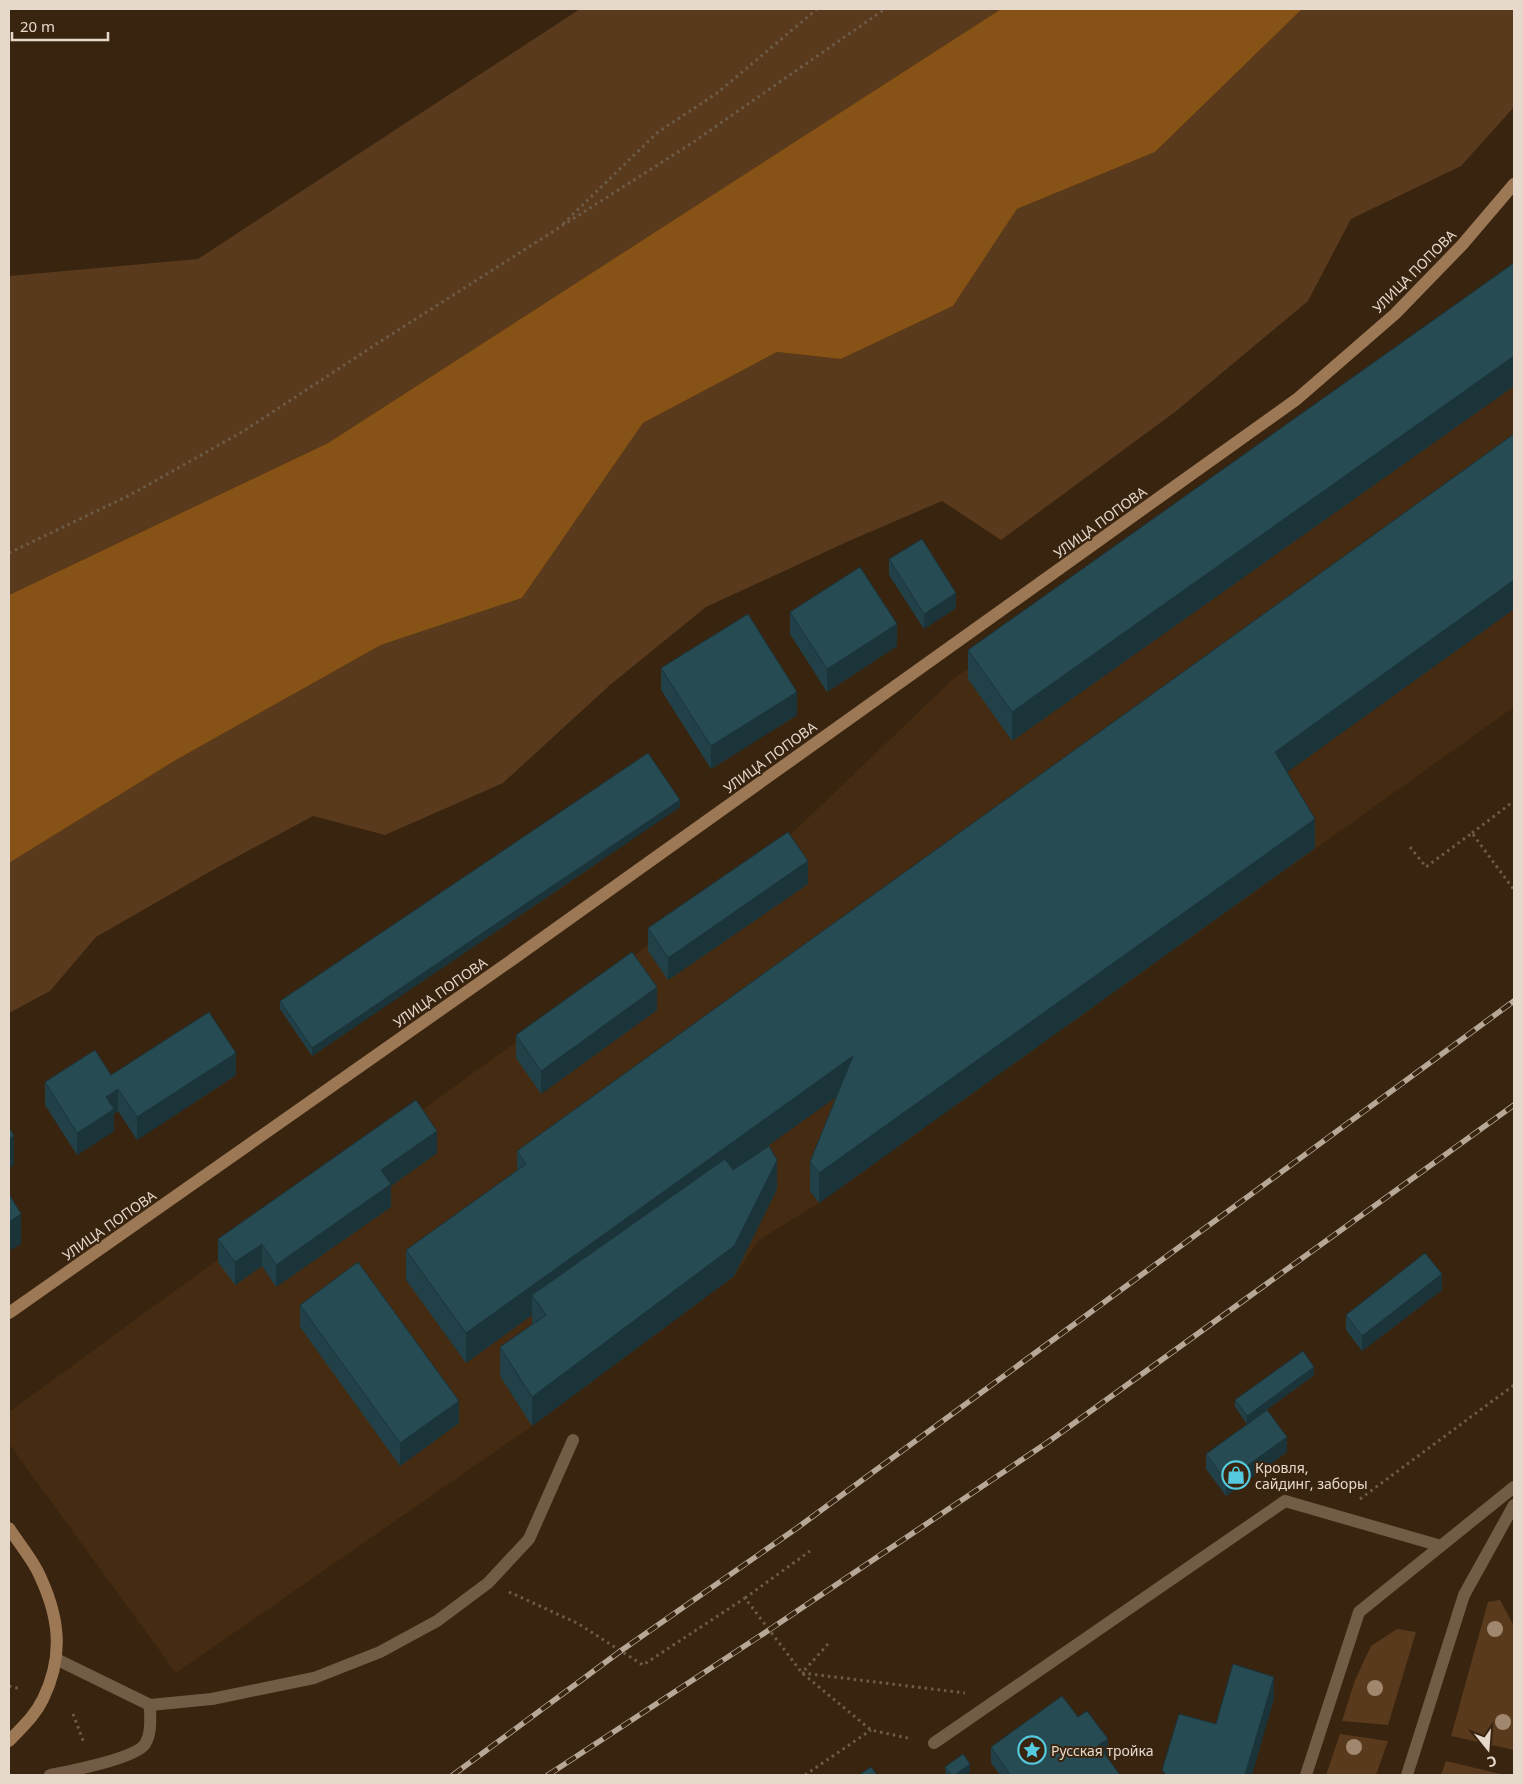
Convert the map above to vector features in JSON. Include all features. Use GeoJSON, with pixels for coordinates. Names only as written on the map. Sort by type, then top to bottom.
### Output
{"type":"FeatureCollection","features":[{"type":"Feature","properties":{"kind":"street","name":"УЛИЦА ПОПОВА"},"geometry":{"type":"LineString","coordinates":[[9,1314],[500,968],[1297,399],[1395,314],[1462,245],[1514,184]]}},
{"type":"Feature","properties":{"kind":"street"},"geometry":{"type":"LineString","coordinates":[[9,1528],[36,1568],[50,1601],[57,1632],[56,1659],[43,1699],[32,1716],[9,1742]]}},
{"type":"Feature","properties":{"kind":"lane"},"geometry":{"type":"LineString","coordinates":[[56,1659],[150,1705],[212,1699],[314,1678],[380,1652],[437,1622],[488,1583],[529,1539],[573,1440]]}},
{"type":"Feature","properties":{"kind":"lane"},"geometry":{"type":"LineString","coordinates":[[1306,1775],[1359,1612],[1514,1487]]}},
{"type":"Feature","properties":{"kind":"lane"},"geometry":{"type":"LineString","coordinates":[[934,1743],[1285,1501],[1441,1546]]}},
{"type":"Feature","properties":{"kind":"lane"},"geometry":{"type":"LineString","coordinates":[[1407,1775],[1464,1595],[1514,1505]]}},
{"type":"Feature","properties":{"kind":"lane"},"geometry":{"type":"LineString","coordinates":[[50,1775],[93,1766],[134,1752],[144,1745],[150,1735],[150,1705]]}},
{"type":"Feature","properties":{"kind":"path"},"geometry":{"type":"LineString","coordinates":[[558,229],[658,132],[716,94],[817,9]]}},
{"type":"Feature","properties":{"kind":"path"},"geometry":{"type":"LineString","coordinates":[[9,553],[130,495],[242,432],[689,145],[885,9]]}},
{"type":"Feature","properties":{"kind":"path"},"geometry":{"type":"LineString","coordinates":[[1410,847],[1426,866],[1514,802]]}},
{"type":"Feature","properties":{"kind":"path"},"geometry":{"type":"LineString","coordinates":[[1472,833],[1514,890]]}},
{"type":"Feature","properties":{"kind":"path"},"geometry":{"type":"LineString","coordinates":[[1336,1516],[1514,1385]]}},
{"type":"Feature","properties":{"kind":"path"},"geometry":{"type":"LineString","coordinates":[[488,1583],[577,1623],[643,1665],[745,1598],[810,1552]]}},
{"type":"Feature","properties":{"kind":"path"},"geometry":{"type":"LineString","coordinates":[[745,1598],[802,1673],[871,1730],[934,1743]]}},
{"type":"Feature","properties":{"kind":"path"},"geometry":{"type":"LineString","coordinates":[[802,1673],[828,1644]]}},
{"type":"Feature","properties":{"kind":"path"},"geometry":{"type":"LineString","coordinates":[[802,1673],[1000,1698]]}},
{"type":"Feature","properties":{"kind":"path"},"geometry":{"type":"LineString","coordinates":[[9,1686],[21,1689]]}},
{"type":"Feature","properties":{"kind":"path"},"geometry":{"type":"LineString","coordinates":[[805,1775],[871,1730]]}},
{"type":"Feature","properties":{"kind":"shaded area"},"geometry":{"type":"Polygon","coordinates":[[[580,9],[1001,9],[328,443],[9,595],[9,276],[198,259],[580,9]]]}},
{"type":"Feature","properties":{"kind":"shaded area"},"geometry":{"type":"Polygon","coordinates":[[[1001,9],[1302,9],[1155,152],[1017,209],[953,306],[841,359],[777,352],[643,423],[522,598],[381,645],[176,760],[9,863],[9,595],[328,443],[1001,9]]]}},
{"type":"Feature","properties":{"kind":"shaded area"},"geometry":{"type":"Polygon","coordinates":[[[1302,9],[1514,9],[1514,107],[1461,166],[1351,219],[1308,301],[1175,412],[1001,540],[942,501],[849,541],[706,607],[610,685],[503,783],[385,835],[313,816],[218,867],[96,937],[50,991],[9,1013],[9,863],[176,760],[381,645],[522,598],[643,423],[777,352],[841,359],[953,306],[1017,209],[1155,152],[1302,9]]]}},
{"type":"Feature","properties":{"kind":"shaded area"},"geometry":{"type":"Polygon","coordinates":[[[1514,266],[1514,707],[819,1203],[759,1240],[734,1276],[532,1426],[176,1673],[9,1444],[9,1412],[762,862],[952,680],[1514,266]]]}},
{"type":"Feature","properties":{"kind":"shaded area"},"geometry":{"type":"Polygon","coordinates":[[[1500,1600],[1514,1626],[1514,1750],[1451,1736],[1488,1602],[1500,1600]]]}},
{"type":"Feature","properties":{"kind":"shaded area"},"geometry":{"type":"Polygon","coordinates":[[[1397,1629],[1416,1632],[1388,1725],[1342,1721],[1355,1680],[1371,1646],[1397,1629]]]}},
{"type":"Feature","properties":{"kind":"shaded area"},"geometry":{"type":"Polygon","coordinates":[[[1340,1734],[1388,1741],[1376,1775],[1326,1775],[1340,1734]]]}},
{"type":"Feature","properties":{"kind":"shaded area"},"geometry":{"type":"Polygon","coordinates":[[[1446,1761],[1505,1775],[1441,1775],[1446,1761]]]}},
{"type":"Feature","properties":{"kind":"building"},"geometry":{"type":"Polygon","coordinates":[[[1514,263],[1514,356],[1012,712],[968,650],[1514,263]]]}},
{"type":"Feature","properties":{"kind":"building"},"geometry":{"type":"Polygon","coordinates":[[[1514,434],[1514,580],[1275,752],[1315,819],[819,1173],[810,1162],[853,1056],[466,1333],[406,1250],[526,1164],[517,1151],[1514,434]]]}},
{"type":"Feature","properties":{"kind":"building"},"geometry":{"type":"Polygon","coordinates":[[[922,539],[956,593],[924,614],[889,559],[922,539]]]}},
{"type":"Feature","properties":{"kind":"building"},"geometry":{"type":"Polygon","coordinates":[[[860,567],[897,624],[827,669],[790,612],[860,567]]]}},
{"type":"Feature","properties":{"kind":"building"},"geometry":{"type":"Polygon","coordinates":[[[748,614],[797,692],[711,746],[661,668],[748,614]]]}},
{"type":"Feature","properties":{"kind":"building"},"geometry":{"type":"Polygon","coordinates":[[[648,753],[680,800],[312,1048],[280,1001],[648,753]]]}},
{"type":"Feature","properties":{"kind":"building"},"geometry":{"type":"Polygon","coordinates":[[[788,832],[808,861],[668,958],[648,928],[788,832]]]}},
{"type":"Feature","properties":{"kind":"building"},"geometry":{"type":"Polygon","coordinates":[[[632,952],[657,987],[541,1071],[516,1035],[632,952]]]}},
{"type":"Feature","properties":{"kind":"building"},"geometry":{"type":"Polygon","coordinates":[[[209,1012],[236,1053],[137,1117],[118,1089],[106,1097],[114,1109],[77,1133],[45,1082],[95,1050],[111,1075],[209,1012]]]}},
{"type":"Feature","properties":{"kind":"building"},"geometry":{"type":"Polygon","coordinates":[[[416,1100],[437,1131],[381,1170],[391,1184],[276,1265],[262,1244],[235,1262],[218,1239],[416,1100]]]}},
{"type":"Feature","properties":{"kind":"building"},"geometry":{"type":"Polygon","coordinates":[[[9,1127],[14,1136],[9,1139],[9,1127]]]}},
{"type":"Feature","properties":{"kind":"building"},"geometry":{"type":"Polygon","coordinates":[[[769,1146],[777,1160],[734,1246],[532,1397],[500,1347],[546,1315],[532,1295],[725,1159],[733,1170],[769,1146]]]}},
{"type":"Feature","properties":{"kind":"building"},"geometry":{"type":"Polygon","coordinates":[[[9,1194],[21,1214],[9,1222],[9,1194]]]}},
{"type":"Feature","properties":{"kind":"building"},"geometry":{"type":"Polygon","coordinates":[[[1425,1253],[1442,1274],[1362,1336],[1346,1315],[1425,1253]]]}},
{"type":"Feature","properties":{"kind":"building"},"geometry":{"type":"Polygon","coordinates":[[[358,1262],[459,1401],[400,1443],[300,1305],[358,1262]]]}},
{"type":"Feature","properties":{"kind":"building"},"geometry":{"type":"Polygon","coordinates":[[[1303,1351],[1314,1367],[1247,1416],[1235,1400],[1303,1351]]]}},
{"type":"Feature","properties":{"kind":"building"},"geometry":{"type":"Polygon","coordinates":[[[1267,1410],[1287,1437],[1226,1481],[1206,1454],[1267,1410]]]}},
{"type":"Feature","properties":{"kind":"building"},"geometry":{"type":"Polygon","coordinates":[[[1233,1664],[1274,1677],[1245,1775],[1166,1775],[1162,1770],[1179,1714],[1216,1724],[1233,1664]]]}},
{"type":"Feature","properties":{"kind":"building"},"geometry":{"type":"Polygon","coordinates":[[[1062,1696],[1078,1717],[1087,1711],[1108,1739],[1098,1745],[1120,1775],[1006,1775],[1009,1773],[991,1747],[1062,1696]]]}},
{"type":"Feature","properties":{"kind":"building"},"geometry":{"type":"Polygon","coordinates":[[[963,1754],[970,1764],[955,1775],[951,1775],[945,1767],[963,1754]]]}},
{"type":"Feature","properties":{"kind":"building"},"geometry":{"type":"Polygon","coordinates":[[[871,1767],[877,1775],[859,1775],[871,1767]]]}},
{"type":"Feature","properties":{"kind":"railway"},"geometry":{"type":"LineString","coordinates":[[453,1775],[622,1650],[797,1528],[1514,1001]]}},
{"type":"Feature","properties":{"kind":"railway"},"geometry":{"type":"LineString","coordinates":[[548,1775],[769,1630],[1048,1442],[1514,1105]]}},
{"type":"Feature","properties":{"kind":"place","name":"Кровля, сайдинг, заборы"},"geometry":{"type":"Point","coordinates":[1236,1475]}},
{"type":"Feature","properties":{"kind":"place","name":"Русская тройка"},"geometry":{"type":"Point","coordinates":[1032,1750]}}]}
